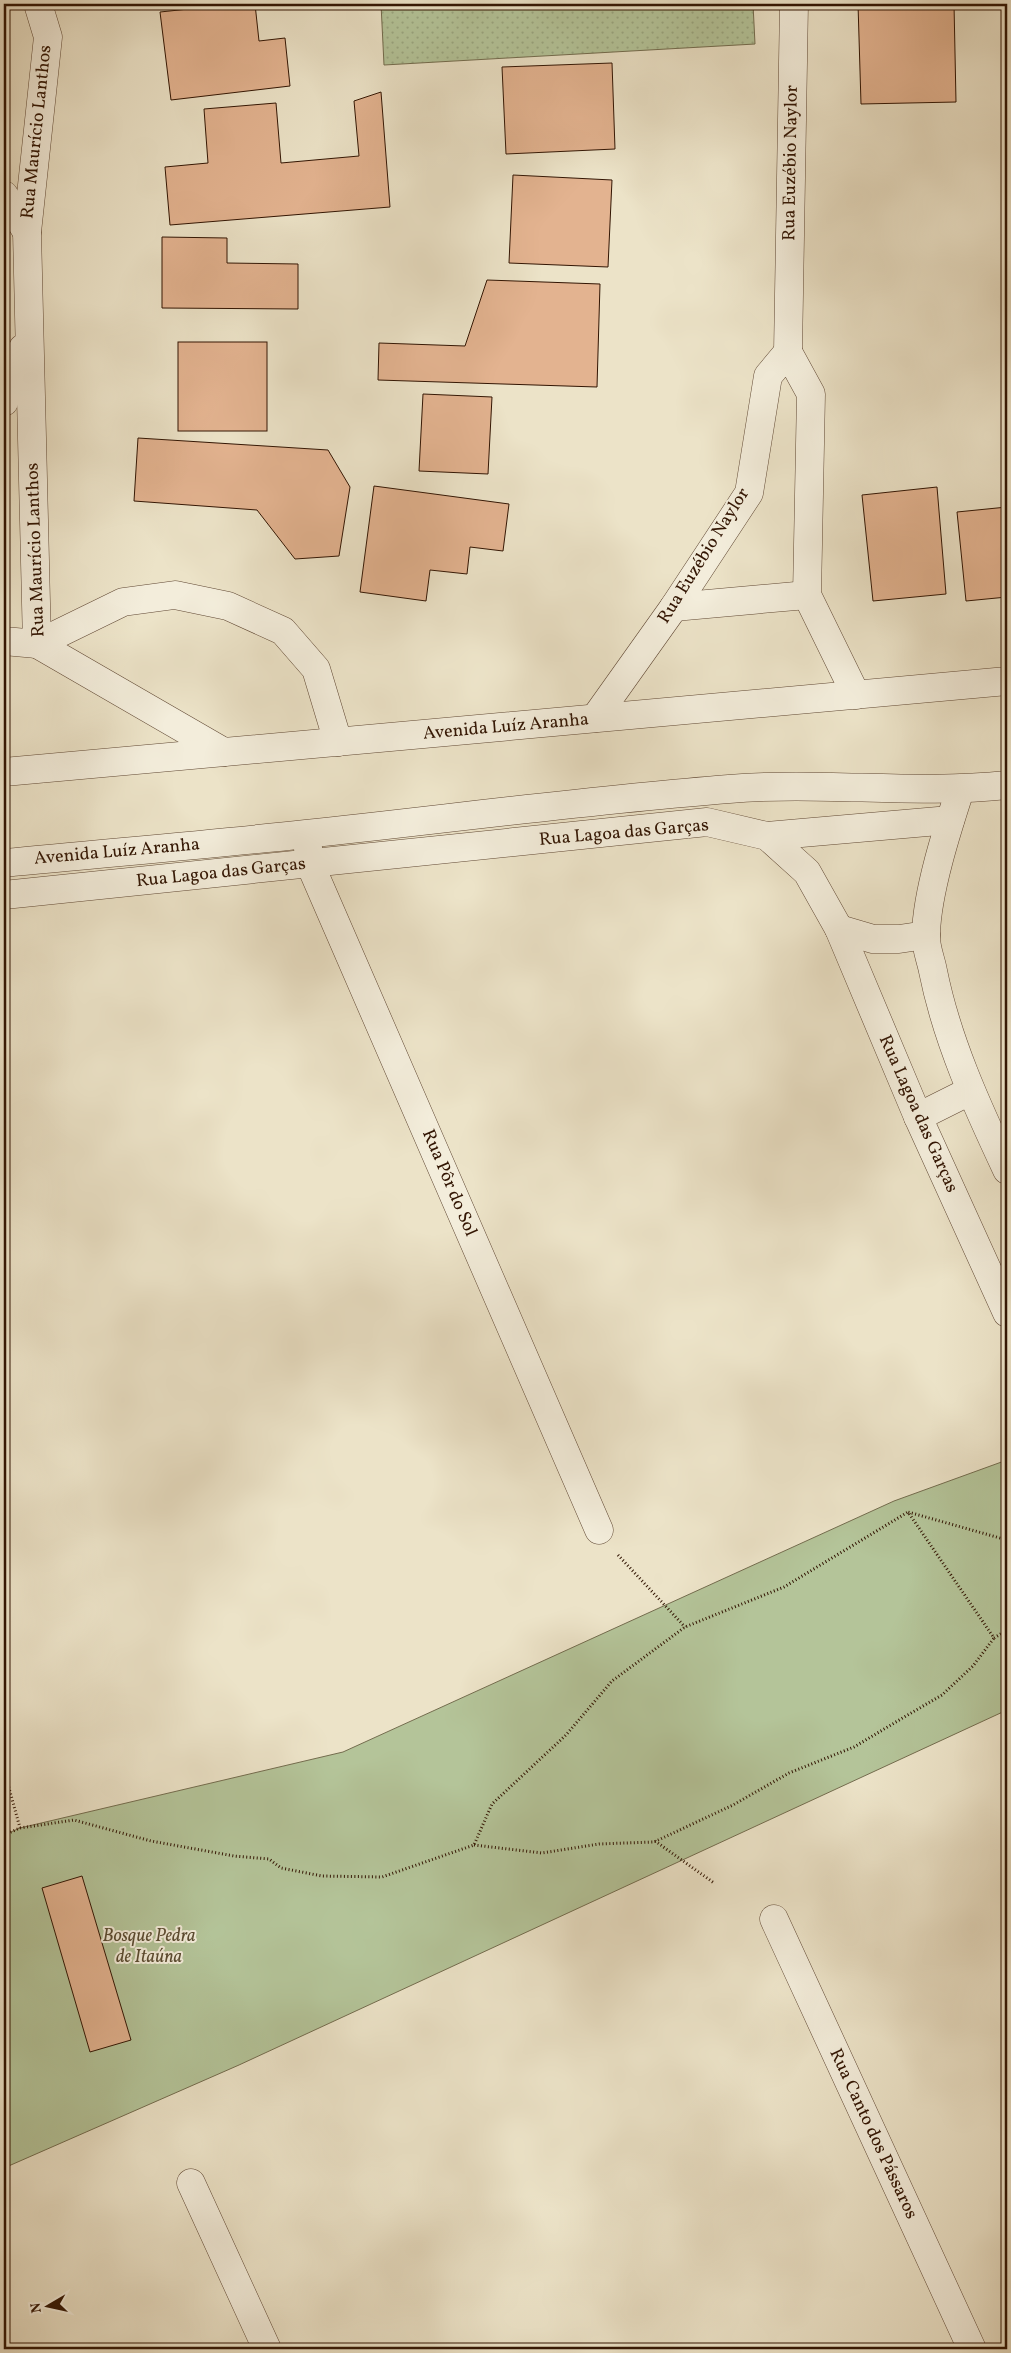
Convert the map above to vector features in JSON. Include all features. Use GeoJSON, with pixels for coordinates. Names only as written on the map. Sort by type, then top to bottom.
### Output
{"type":"FeatureCollection","features":[{"type":"Feature","properties":{"kind":"street","name":"Rua Maurício Lanthos"},"geometry":{"type":"LineString","coordinates":[[38,4],[48,37],[27,232],[37,644],[224,752]]}},
{"type":"Feature","properties":{"kind":"street","name":"Rua Euzébio Naylor"},"geometry":{"type":"LineString","coordinates":[[794,4],[788,352],[811,394],[807,594],[856,695]]}},
{"type":"Feature","properties":{"kind":"street","name":"Rua Maurício Lanthos"},"geometry":{"type":"LineString","coordinates":[[4,195],[27,232]]}},
{"type":"Feature","properties":{"kind":"street","name":"Rua Maurício Lanthos"},"geometry":{"type":"LineString","coordinates":[[4,402],[29,332]]}},
{"type":"Feature","properties":{"kind":"street","name":"Rua Euzébio Naylor"},"geometry":{"type":"LineString","coordinates":[[595,718],[674,607],[749,493],[768,376],[788,352]]}},
{"type":"Feature","properties":{"kind":"street"},"geometry":{"type":"LineString","coordinates":[[674,607],[807,594]]}},
{"type":"Feature","properties":{"kind":"street"},"geometry":{"type":"LineString","coordinates":[[4,641],[37,644],[123,602],[175,595],[228,606],[282,631],[316,669],[338,742]]}},
{"type":"Feature","properties":{"kind":"street","name":"Avenida Luíz Aranha"},"geometry":{"type":"LineString","coordinates":[[4,772],[1007,681]]}},
{"type":"Feature","properties":{"kind":"street","name":"Avenida Luíz Aranha"},"geometry":{"type":"LineString","coordinates":[[4,863],[306,834],[508,811],[732,789],[804,787],[960,790],[1007,784]]}},
{"type":"Feature","properties":{"kind":"street"},"geometry":{"type":"LineString","coordinates":[[960,790],[950,820],[932,894],[926,935],[936,988],[970,1091],[1007,1170]]}},
{"type":"Feature","properties":{"kind":"street"},"geometry":{"type":"LineString","coordinates":[[767,836],[950,820]]}},
{"type":"Feature","properties":{"kind":"street","name":"Rua Lagoa das Garças"},"geometry":{"type":"LineString","coordinates":[[4,895],[707,822],[767,836],[807,872],[839,929],[918,1117],[1007,1313]]}},
{"type":"Feature","properties":{"kind":"street","name":"Rua Pôr do Sol"},"geometry":{"type":"LineString","coordinates":[[306,834],[310,864],[599,1530]]}},
{"type":"Feature","properties":{"kind":"street"},"geometry":{"type":"LineString","coordinates":[[839,929],[873,939],[899,939],[926,935]]}},
{"type":"Feature","properties":{"kind":"street"},"geometry":{"type":"LineString","coordinates":[[918,1117],[970,1091]]}},
{"type":"Feature","properties":{"kind":"street","name":"Rua Canto dos Pássaros"},"geometry":{"type":"LineString","coordinates":[[774,1919],[972,2349]]}},
{"type":"Feature","properties":{"kind":"street"},"geometry":{"type":"LineString","coordinates":[[192,2183],[267,2349]]}},
{"type":"Feature","properties":{"kind":"path"},"geometry":{"type":"LineString","coordinates":[[474,1844],[492,1804],[566,1735],[612,1681],[685,1627],[784,1587],[908,1512],[1007,1540]]}},
{"type":"Feature","properties":{"kind":"path"},"geometry":{"type":"LineString","coordinates":[[908,1512],[994,1638]]}},
{"type":"Feature","properties":{"kind":"path"},"geometry":{"type":"LineString","coordinates":[[618,1555],[685,1627]]}},
{"type":"Feature","properties":{"kind":"path"},"geometry":{"type":"LineString","coordinates":[[4,1835],[20,1828],[74,1820],[151,1840],[234,1856],[269,1859],[281,1868],[322,1876],[382,1877],[474,1844],[542,1853],[599,1844],[654,1842],[733,1805],[789,1773],[854,1747],[942,1695],[973,1666],[994,1638],[1007,1630]]}},
{"type":"Feature","properties":{"kind":"path"},"geometry":{"type":"LineString","coordinates":[[4,1770],[20,1828]]}},
{"type":"Feature","properties":{"kind":"path"},"geometry":{"type":"LineString","coordinates":[[654,1842],[714,1883]]}},
{"type":"Feature","properties":{"kind":"green space"},"geometry":{"type":"Polygon","coordinates":[[[381,4],[753,4],[755,44],[384,65],[381,4]]]}},
{"type":"Feature","properties":{"kind":"green space","name":"Bosque Pedra de Itaúna"},"geometry":{"type":"Polygon","coordinates":[[[1007,1460],[1007,1710],[239,2065],[4,2168],[4,1835],[20,1828],[343,1752],[894,1501],[1007,1460]]]}},
{"type":"Feature","properties":{"kind":"building"},"geometry":{"type":"Polygon","coordinates":[[[236,4],[255,4],[259,41],[285,38],[290,86],[171,100],[160,12],[236,4]]]}},
{"type":"Feature","properties":{"kind":"building"},"geometry":{"type":"Polygon","coordinates":[[[858,4],[954,4],[956,102],[861,104],[858,4]]]}},
{"type":"Feature","properties":{"kind":"building"},"geometry":{"type":"Polygon","coordinates":[[[612,63],[615,149],[506,154],[502,67],[612,63]]]}},
{"type":"Feature","properties":{"kind":"building"},"geometry":{"type":"Polygon","coordinates":[[[381,92],[390,207],[170,225],[165,167],[208,163],[204,109],[276,103],[281,163],[359,156],[354,101],[381,92]]]}},
{"type":"Feature","properties":{"kind":"building"},"geometry":{"type":"Polygon","coordinates":[[[513,175],[612,180],[608,267],[509,263],[513,175]]]}},
{"type":"Feature","properties":{"kind":"building"},"geometry":{"type":"Polygon","coordinates":[[[162,237],[227,238],[227,263],[298,264],[298,309],[162,308],[162,237]]]}},
{"type":"Feature","properties":{"kind":"building"},"geometry":{"type":"Polygon","coordinates":[[[487,280],[600,284],[597,387],[378,380],[379,343],[465,346],[487,280]]]}},
{"type":"Feature","properties":{"kind":"building"},"geometry":{"type":"Polygon","coordinates":[[[178,342],[267,342],[267,431],[178,431],[178,342]]]}},
{"type":"Feature","properties":{"kind":"building"},"geometry":{"type":"Polygon","coordinates":[[[423,394],[492,397],[488,474],[419,471],[423,394]]]}},
{"type":"Feature","properties":{"kind":"building"},"geometry":{"type":"Polygon","coordinates":[[[138,438],[328,450],[350,487],[339,556],[295,559],[257,510],[134,501],[138,438]]]}},
{"type":"Feature","properties":{"kind":"building"},"geometry":{"type":"Polygon","coordinates":[[[374,486],[509,504],[503,551],[470,547],[467,574],[430,570],[426,601],[360,592],[374,486]]]}},
{"type":"Feature","properties":{"kind":"building"},"geometry":{"type":"Polygon","coordinates":[[[937,487],[946,594],[873,601],[862,495],[937,487]]]}},
{"type":"Feature","properties":{"kind":"building"},"geometry":{"type":"Polygon","coordinates":[[[1007,507],[1007,597],[966,601],[957,512],[1007,507]]]}},
{"type":"Feature","properties":{"kind":"building"},"geometry":{"type":"Polygon","coordinates":[[[82,1876],[131,2040],[90,2052],[42,1888],[82,1876]]]}}]}
